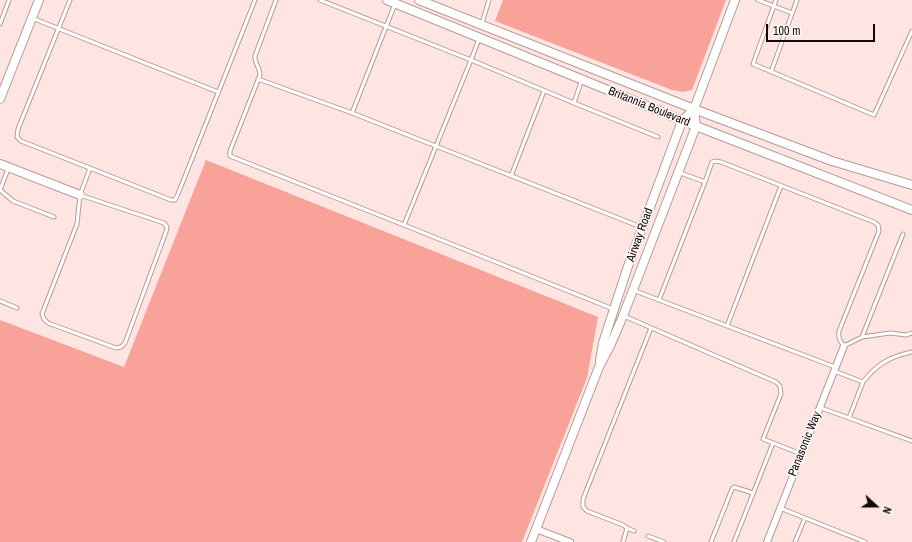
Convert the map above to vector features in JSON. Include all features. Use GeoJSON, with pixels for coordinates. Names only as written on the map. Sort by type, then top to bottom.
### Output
{"type":"FeatureCollection","features":[{"type":"Feature","properties":{"kind":"main road"},"geometry":{"type":"LineString","coordinates":[[0,99],[39,0]]}},
{"type":"Feature","properties":{"kind":"main road","name":"Britannia Boulevard"},"geometry":{"type":"LineString","coordinates":[[387,0],[696,126],[912,210]]}},
{"type":"Feature","properties":{"kind":"main road","name":"Britannia Boulevard"},"geometry":{"type":"LineString","coordinates":[[418,0],[694,109],[832,161],[912,185]]}},
{"type":"Feature","properties":{"kind":"main road","name":"Airway Road"},"geometry":{"type":"LineString","coordinates":[[599,367],[603,343],[613,309],[682,120],[694,109],[735,0]]}},
{"type":"Feature","properties":{"kind":"main road","name":"Airway Road"},"geometry":{"type":"LineString","coordinates":[[530,542],[599,367],[623,316],[696,126],[694,109]]}},
{"type":"Feature","properties":{"kind":"main road"},"geometry":{"type":"LineString","coordinates":[[0,164],[80,195]]}},
{"type":"Feature","properties":{"kind":"street","name":"Panasonic Way"},"geometry":{"type":"LineString","coordinates":[[766,542],[844,346]]}},
{"type":"Feature","properties":{"kind":"street"},"geometry":{"type":"LineString","coordinates":[[536,529],[570,542]]}},
{"type":"Feature","properties":{"kind":"lane"},"geometry":{"type":"LineString","coordinates":[[0,24],[9,0]]}},
{"type":"Feature","properties":{"kind":"lane"},"geometry":{"type":"LineString","coordinates":[[70,0],[18,129],[17,137],[21,141],[171,200],[175,200],[255,0]]}},
{"type":"Feature","properties":{"kind":"lane"},"geometry":{"type":"LineString","coordinates":[[276,0],[255,56],[254,61],[260,71],[258,79],[230,151],[230,156],[613,309]]}},
{"type":"Feature","properties":{"kind":"lane"},"geometry":{"type":"LineString","coordinates":[[320,0],[658,137]]}},
{"type":"Feature","properties":{"kind":"lane"},"geometry":{"type":"LineString","coordinates":[[481,25],[489,0]]}},
{"type":"Feature","properties":{"kind":"lane"},"geometry":{"type":"LineString","coordinates":[[758,0],[792,13]]}},
{"type":"Feature","properties":{"kind":"lane"},"geometry":{"type":"LineString","coordinates":[[776,0],[753,64],[874,115],[912,31]]}},
{"type":"Feature","properties":{"kind":"lane"},"geometry":{"type":"LineString","coordinates":[[771,72],[797,0]]}},
{"type":"Feature","properties":{"kind":"lane"},"geometry":{"type":"LineString","coordinates":[[352,114],[395,4]]}},
{"type":"Feature","properties":{"kind":"lane"},"geometry":{"type":"LineString","coordinates":[[32,18],[218,92]]}},
{"type":"Feature","properties":{"kind":"lane"},"geometry":{"type":"LineString","coordinates":[[404,225],[480,38]]}},
{"type":"Feature","properties":{"kind":"lane"},"geometry":{"type":"LineString","coordinates":[[258,79],[352,114],[642,228]]}},
{"type":"Feature","properties":{"kind":"lane"},"geometry":{"type":"LineString","coordinates":[[574,103],[582,79]]}},
{"type":"Feature","properties":{"kind":"lane"},"geometry":{"type":"LineString","coordinates":[[510,176],[544,91]]}},
{"type":"Feature","properties":{"kind":"lane"},"geometry":{"type":"LineString","coordinates":[[660,300],[712,162],[715,161],[874,222],[878,225],[878,232],[839,331],[838,337],[840,343],[844,346],[862,337],[890,333],[906,335],[912,333]]}},
{"type":"Feature","properties":{"kind":"lane"},"geometry":{"type":"LineString","coordinates":[[9,167],[0,190],[13,202],[54,217]]}},
{"type":"Feature","properties":{"kind":"lane"},"geometry":{"type":"LineString","coordinates":[[80,195],[164,224],[167,227],[124,343],[121,347],[116,348],[48,323],[42,314],[77,224],[80,195],[90,168]]}},
{"type":"Feature","properties":{"kind":"lane"},"geometry":{"type":"LineString","coordinates":[[678,172],[705,182]]}},
{"type":"Feature","properties":{"kind":"lane"},"geometry":{"type":"LineString","coordinates":[[727,326],[781,186]]}},
{"type":"Feature","properties":{"kind":"lane"},"geometry":{"type":"LineString","coordinates":[[862,337],[903,234]]}},
{"type":"Feature","properties":{"kind":"lane"},"geometry":{"type":"LineString","coordinates":[[633,290],[835,369],[863,382]]}},
{"type":"Feature","properties":{"kind":"lane"},"geometry":{"type":"LineString","coordinates":[[0,301],[17,308]]}},
{"type":"Feature","properties":{"kind":"lane"},"geometry":{"type":"LineString","coordinates":[[623,316],[776,382],[780,386],[781,394],[763,439],[801,454]]}},
{"type":"Feature","properties":{"kind":"lane"},"geometry":{"type":"LineString","coordinates":[[634,531],[623,525],[587,511],[583,507],[583,500],[651,328]]}},
{"type":"Feature","properties":{"kind":"lane"},"geometry":{"type":"LineString","coordinates":[[849,418],[863,382],[872,371],[880,364],[893,357],[912,352]]}},
{"type":"Feature","properties":{"kind":"lane"},"geometry":{"type":"LineString","coordinates":[[819,407],[912,441]]}},
{"type":"Feature","properties":{"kind":"lane"},"geometry":{"type":"LineString","coordinates":[[734,542],[773,443]]}},
{"type":"Feature","properties":{"kind":"lane"},"geometry":{"type":"LineString","coordinates":[[711,542],[732,489],[734,487],[753,494]]}},
{"type":"Feature","properties":{"kind":"lane"},"geometry":{"type":"LineString","coordinates":[[780,508],[865,542]]}},
{"type":"Feature","properties":{"kind":"lane"},"geometry":{"type":"LineString","coordinates":[[795,542],[805,518]]}},
{"type":"Feature","properties":{"kind":"lane"},"geometry":{"type":"LineString","coordinates":[[623,542],[627,528]]}},
{"type":"Feature","properties":{"kind":"lane"},"geometry":{"type":"LineString","coordinates":[[648,536],[664,542]]}},
{"type":"Feature","properties":{"kind":"shaded area"},"geometry":{"type":"Polygon","coordinates":[[[503,0],[726,0],[692,90],[683,92],[672,90],[495,21],[503,0]]]}},
{"type":"Feature","properties":{"kind":"shaded area"},"geometry":{"type":"Polygon","coordinates":[[[206,160],[598,317],[587,378],[522,542],[0,542],[0,320],[124,367],[206,160]]]}}]}
